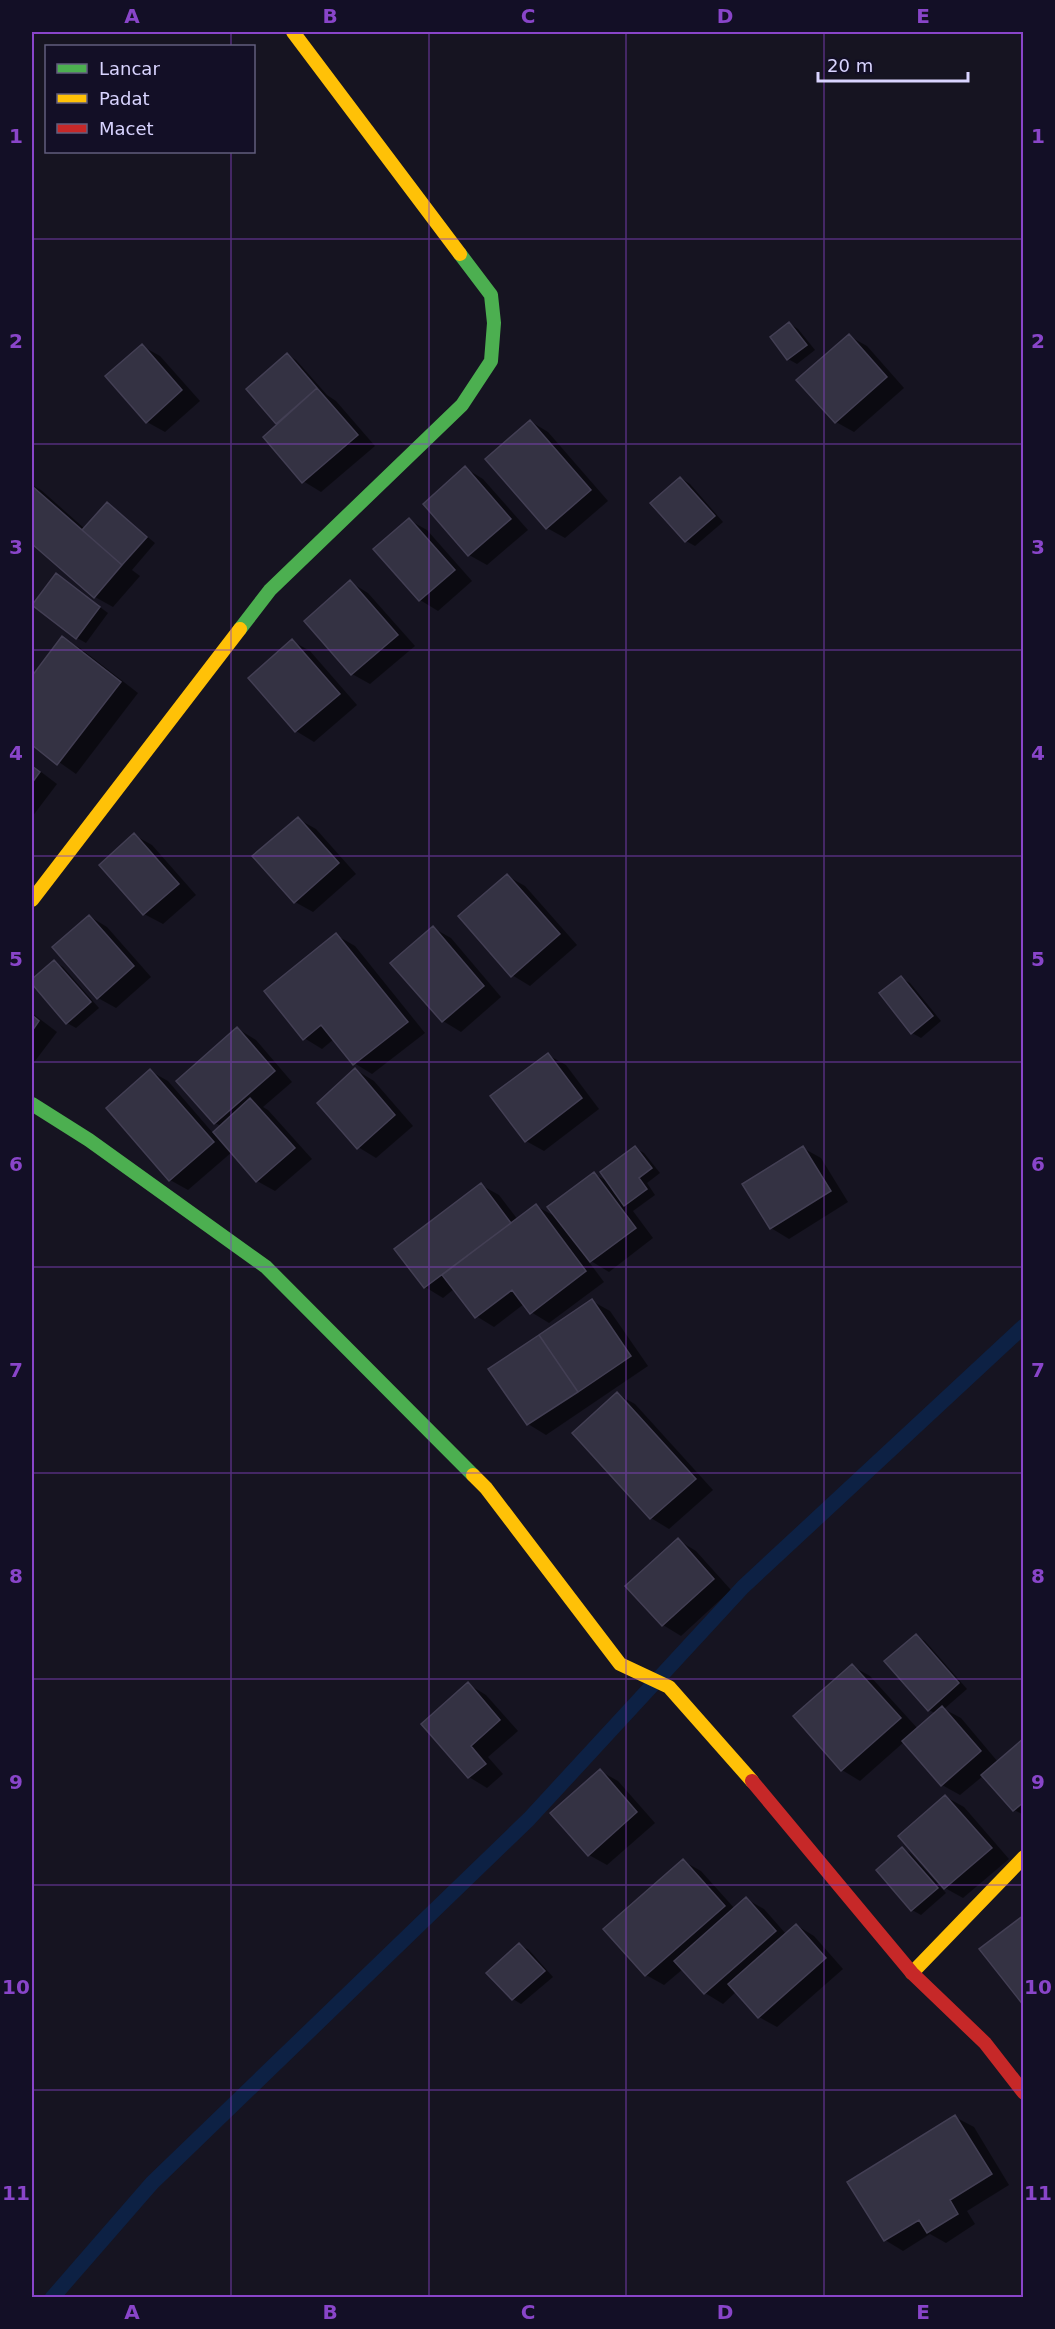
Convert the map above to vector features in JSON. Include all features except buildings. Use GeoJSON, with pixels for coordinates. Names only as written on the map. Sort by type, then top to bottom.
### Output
{"type":"FeatureCollection","features":[{"type":"Feature","properties":{"kind":"street"},"geometry":{"type":"LineString","coordinates":[[32,900],[270,590],[462,405],[491,361],[494,323],[490,295],[293,32]]}},
{"type":"Feature","properties":{"kind":"street"},"geometry":{"type":"LineString","coordinates":[[32,1104],[89,1140],[266,1267],[486,1488],[620,1664],[669,1687],[779,1812],[912,1973],[985,2043],[1023,2093]]}},
{"type":"Feature","properties":{"kind":"street"},"geometry":{"type":"LineString","coordinates":[[912,1973],[1023,1857]]}},
{"type":"Feature","properties":{"kind":"waterway"},"geometry":{"type":"LineString","coordinates":[[52,2298],[152,2183],[529,1819],[743,1587],[1024,1326]]}},
{"type":"Feature","properties":{"kind":"traffic: fast"},"geometry":{"type":"LineString","coordinates":[[240,629],[270,590],[462,405],[491,361],[494,323],[491,295],[460,254]]}},
{"type":"Feature","properties":{"kind":"traffic: fast"},"geometry":{"type":"LineString","coordinates":[[32,1104],[89,1140],[266,1267],[473,1475]]}},
{"type":"Feature","properties":{"kind":"traffic: slow"},"geometry":{"type":"LineString","coordinates":[[293,32],[460,254]]}},
{"type":"Feature","properties":{"kind":"traffic: slow"},"geometry":{"type":"LineString","coordinates":[[32,900],[240,629]]}},
{"type":"Feature","properties":{"kind":"traffic: slow"},"geometry":{"type":"LineString","coordinates":[[473,1475],[486,1488],[620,1664],[669,1687],[752,1781]]}},
{"type":"Feature","properties":{"kind":"traffic: slow"},"geometry":{"type":"LineString","coordinates":[[912,1973],[1024,1857]]}},
{"type":"Feature","properties":{"kind":"traffic: jam"},"geometry":{"type":"LineString","coordinates":[[752,1781],[912,1973],[985,2043],[1024,2093]]}}]}
